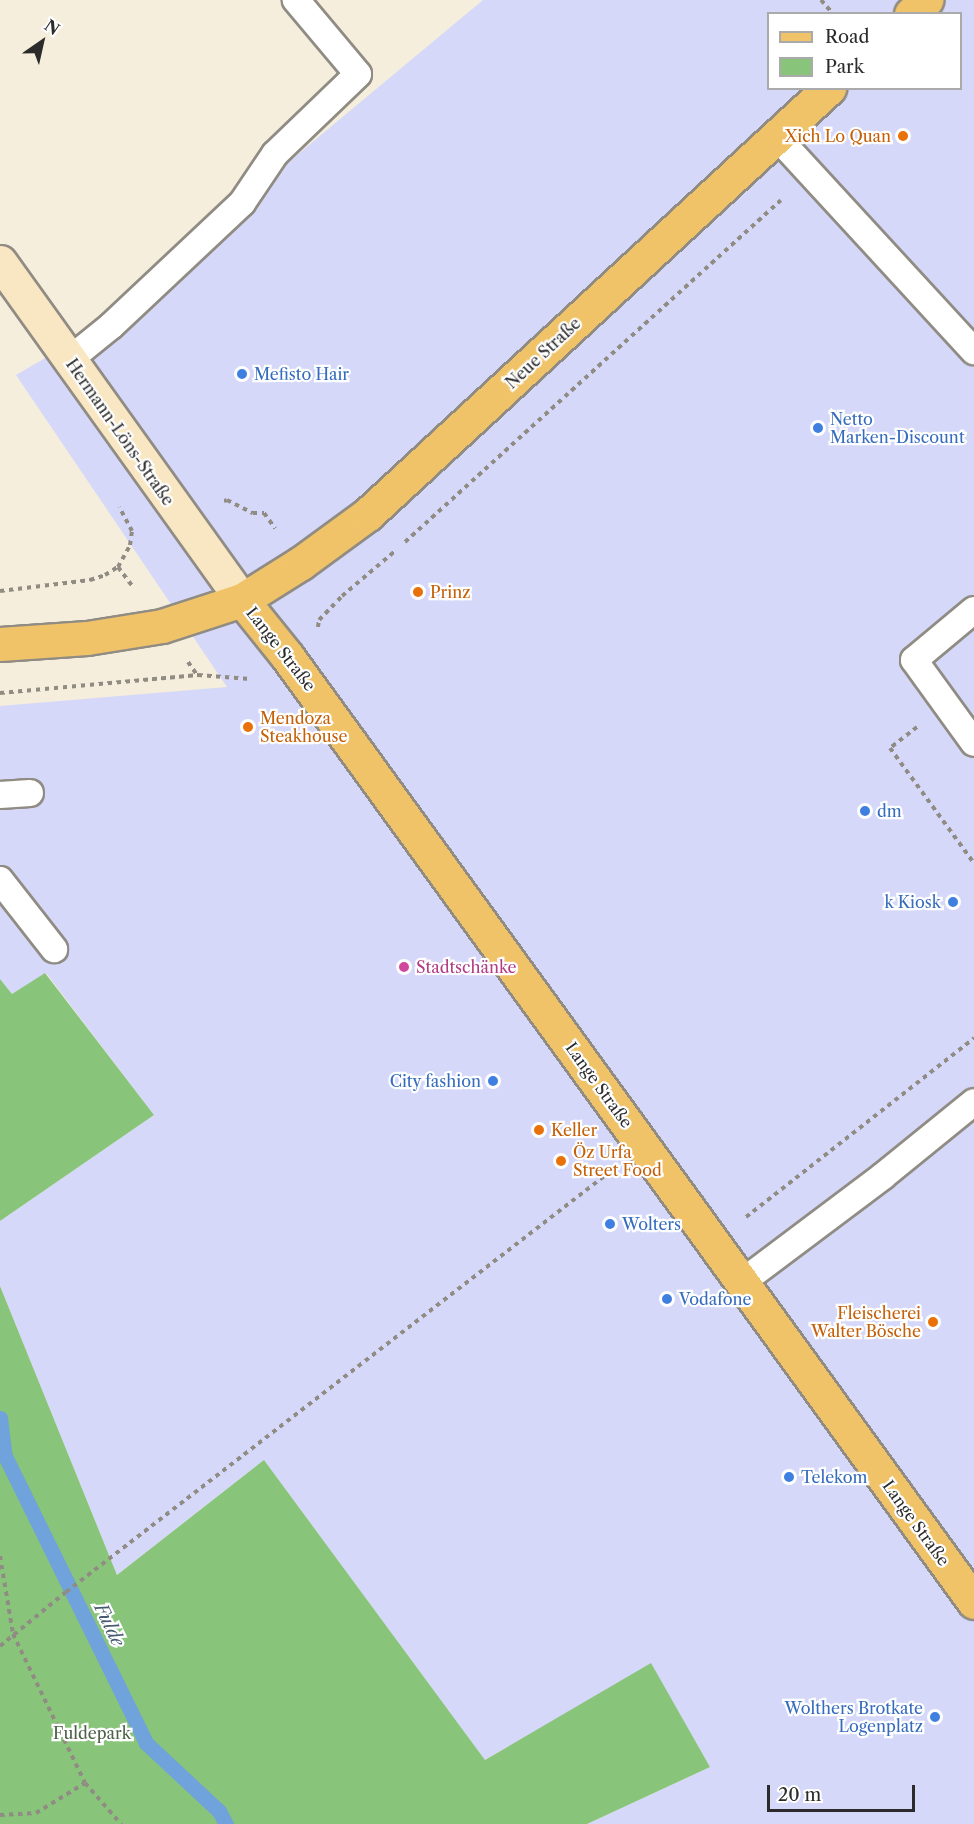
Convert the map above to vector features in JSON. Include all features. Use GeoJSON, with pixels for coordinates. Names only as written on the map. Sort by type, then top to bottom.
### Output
{"type":"FeatureCollection","features":[{"type":"Feature","properties":{"kind":"main road"},"geometry":{"type":"LineString","coordinates":[[913,12],[926,0]]}},
{"type":"Feature","properties":{"kind":"main road","name":"Neue Straße"},"geometry":{"type":"LineString","coordinates":[[0,644],[87,638],[162,626],[242,600],[301,563],[368,514],[827,90]]}},
{"type":"Feature","properties":{"kind":"main road","name":"Lange Straße"},"geometry":{"type":"LineString","coordinates":[[242,600],[288,656],[974,1602]]}},
{"type":"Feature","properties":{"kind":"street","name":"Hermann-Löns-Straße"},"geometry":{"type":"LineString","coordinates":[[0,262],[242,600]]}},
{"type":"Feature","properties":{"kind":"lane"},"geometry":{"type":"LineString","coordinates":[[69,360],[111,326],[242,203],[275,154],[358,74],[296,0]]}},
{"type":"Feature","properties":{"kind":"lane"},"geometry":{"type":"LineString","coordinates":[[777,137],[974,351]]}},
{"type":"Feature","properties":{"kind":"lane"},"geometry":{"type":"LineString","coordinates":[[974,610],[914,660],[974,743]]}},
{"type":"Feature","properties":{"kind":"lane"},"geometry":{"type":"LineString","coordinates":[[0,795],[30,793]]}},
{"type":"Feature","properties":{"kind":"lane"},"geometry":{"type":"LineString","coordinates":[[0,880],[54,949]]}},
{"type":"Feature","properties":{"kind":"lane"},"geometry":{"type":"LineString","coordinates":[[742,1282],[883,1176],[974,1102]]}},
{"type":"Feature","properties":{"kind":"path"},"geometry":{"type":"LineString","coordinates":[[820,0],[831,12]]}},
{"type":"Feature","properties":{"kind":"path"},"geometry":{"type":"LineString","coordinates":[[317,629],[319,620],[342,596],[435,517],[776,205],[807,170]]}},
{"type":"Feature","properties":{"kind":"path"},"geometry":{"type":"LineString","coordinates":[[227,500],[240,508],[264,513]]}},
{"type":"Feature","properties":{"kind":"path"},"geometry":{"type":"LineString","coordinates":[[0,591],[105,575],[125,559],[132,531]]}},
{"type":"Feature","properties":{"kind":"path"},"geometry":{"type":"LineString","coordinates":[[0,693],[198,675],[249,679]]}},
{"type":"Feature","properties":{"kind":"path"},"geometry":{"type":"LineString","coordinates":[[946,705],[890,748],[974,863]]}},
{"type":"Feature","properties":{"kind":"path"},"geometry":{"type":"LineString","coordinates":[[713,1243],[974,1038]]}},
{"type":"Feature","properties":{"kind":"path"},"geometry":{"type":"LineString","coordinates":[[0,1646],[66,1592],[643,1146]]}},
{"type":"Feature","properties":{"kind":"path"},"geometry":{"type":"LineString","coordinates":[[0,1556],[13,1634],[86,1783],[121,1824]]}},
{"type":"Feature","properties":{"kind":"path"},"geometry":{"type":"LineString","coordinates":[[0,1815],[36,1813],[86,1783]]}},
{"type":"Feature","properties":{"kind":"shaded area"},"geometry":{"type":"Polygon","coordinates":[[[483,0],[974,0],[974,1824],[587,1824],[710,1767],[651,1664],[485,1760],[264,1460],[117,1575],[0,1286],[0,1221],[154,1115],[46,973],[12,994],[0,979],[0,706],[227,687],[16,375],[47,357],[105,315],[483,0]]]}},
{"type":"Feature","properties":{"kind":"green space"},"geometry":{"type":"Polygon","coordinates":[[[45,973],[154,1115],[0,1221],[0,979],[12,994],[45,973]]]}},
{"type":"Feature","properties":{"kind":"green space","name":"Fuldepark"},"geometry":{"type":"Polygon","coordinates":[[[0,1286],[117,1575],[264,1460],[485,1760],[651,1663],[710,1767],[587,1824],[0,1824],[0,1286]]]}},
{"type":"Feature","properties":{"kind":"waterway","name":"Fulde"},"geometry":{"type":"LineString","coordinates":[[0,1418],[5,1456],[146,1743],[219,1811],[226,1824]]}},
{"type":"Feature","properties":{"kind":"place","name":"Xich Lo Quan"},"geometry":{"type":"Point","coordinates":[903,136]}},
{"type":"Feature","properties":{"kind":"place","name":"Mefisto Hair"},"geometry":{"type":"Point","coordinates":[242,374]}},
{"type":"Feature","properties":{"kind":"place","name":"Netto Marken-Discount"},"geometry":{"type":"Point","coordinates":[818,428]}},
{"type":"Feature","properties":{"kind":"place","name":"Prinz"},"geometry":{"type":"Point","coordinates":[418,592]}},
{"type":"Feature","properties":{"kind":"place","name":"Mendoza Steakhouse"},"geometry":{"type":"Point","coordinates":[248,727]}},
{"type":"Feature","properties":{"kind":"place","name":"dm"},"geometry":{"type":"Point","coordinates":[865,811]}},
{"type":"Feature","properties":{"kind":"place","name":"k Kiosk"},"geometry":{"type":"Point","coordinates":[953,902]}},
{"type":"Feature","properties":{"kind":"place","name":"Stadtschänke"},"geometry":{"type":"Point","coordinates":[404,967]}},
{"type":"Feature","properties":{"kind":"place","name":"City fashion"},"geometry":{"type":"Point","coordinates":[493,1081]}},
{"type":"Feature","properties":{"kind":"place","name":"Keller"},"geometry":{"type":"Point","coordinates":[539,1130]}},
{"type":"Feature","properties":{"kind":"place","name":"Öz Urfa Street Food"},"geometry":{"type":"Point","coordinates":[561,1161]}},
{"type":"Feature","properties":{"kind":"place","name":"Wolters"},"geometry":{"type":"Point","coordinates":[610,1224]}},
{"type":"Feature","properties":{"kind":"place","name":"Vodafone"},"geometry":{"type":"Point","coordinates":[667,1299]}},
{"type":"Feature","properties":{"kind":"place","name":"Fleischerei Walter Bösche"},"geometry":{"type":"Point","coordinates":[933,1322]}},
{"type":"Feature","properties":{"kind":"place","name":"Telekom"},"geometry":{"type":"Point","coordinates":[789,1477]}},
{"type":"Feature","properties":{"kind":"place","name":"Wolthers Brotkate Logenplatz"},"geometry":{"type":"Point","coordinates":[935,1717]}}]}
